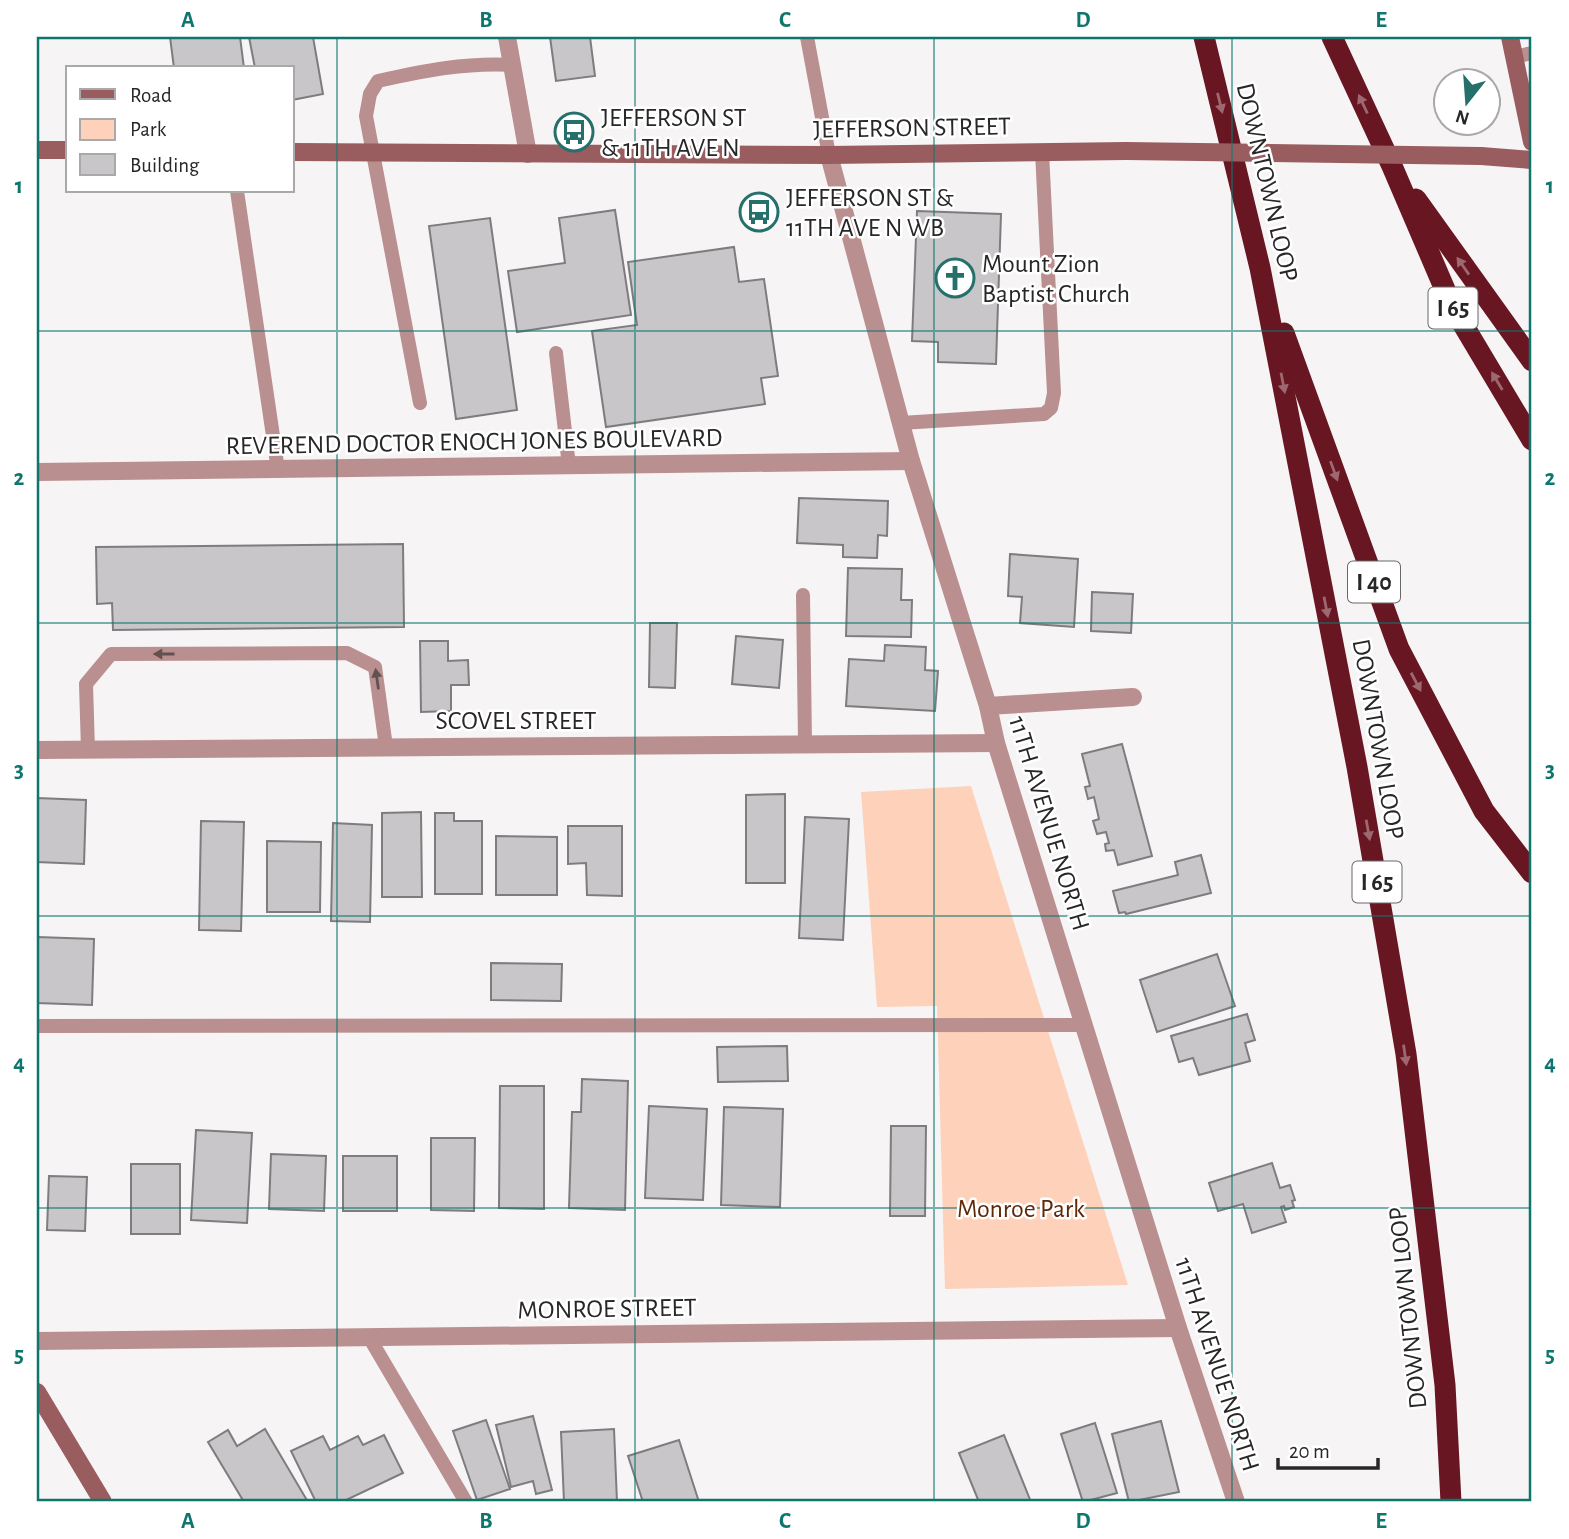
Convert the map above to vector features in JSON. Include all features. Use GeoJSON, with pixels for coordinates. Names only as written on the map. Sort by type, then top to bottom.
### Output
{"type":"FeatureCollection","features":[{"type":"Feature","properties":{"kind":"highway","name":"DOWNTOWN LOOP"},"geometry":{"type":"LineString","coordinates":[[1204,37],[1261,268],[1357,767],[1406,1054],[1445,1385],[1451,1502]]}},
{"type":"Feature","properties":{"kind":"highway"},"geometry":{"type":"LineString","coordinates":[[1332,37],[1392,166],[1532,361]]}},
{"type":"Feature","properties":{"kind":"highway","name":"I 65"},"geometry":{"type":"LineString","coordinates":[[1392,166],[1452,306],[1532,440]]}},
{"type":"Feature","properties":{"kind":"highway","name":"I 40"},"geometry":{"type":"LineString","coordinates":[[1261,268],[1399,649],[1483,811],[1532,873]]}},
{"type":"Feature","properties":{"kind":"main road"},"geometry":{"type":"LineString","coordinates":[[1510,37],[1532,142]]}},
{"type":"Feature","properties":{"kind":"main road"},"geometry":{"type":"LineString","coordinates":[[37,150],[66,150]]}},
{"type":"Feature","properties":{"kind":"main road","name":"JEFFERSON STREET"},"geometry":{"type":"LineString","coordinates":[[294,152],[829,155],[1126,151],[1480,156],[1532,160]]}},
{"type":"Feature","properties":{"kind":"main road"},"geometry":{"type":"LineString","coordinates":[[37,1392],[103,1502]]}},
{"type":"Feature","properties":{"kind":"street"},"geometry":{"type":"LineString","coordinates":[[508,37],[528,154]]}},
{"type":"Feature","properties":{"kind":"street","name":"11TH AVENUE NORTH"},"geometry":{"type":"LineString","coordinates":[[829,155],[911,461],[988,706],[996,743],[1178,1328],[1236,1502]]}},
{"type":"Feature","properties":{"kind":"street","name":"REVEREND DOCTOR ENOCH JONES BOULEVARD"},"geometry":{"type":"LineString","coordinates":[[37,472],[911,461]]}},
{"type":"Feature","properties":{"kind":"street"},"geometry":{"type":"LineString","coordinates":[[988,706],[1133,696]]}},
{"type":"Feature","properties":{"kind":"street","name":"SCOVEL STREET"},"geometry":{"type":"LineString","coordinates":[[37,750],[996,743]]}},
{"type":"Feature","properties":{"kind":"street","name":"MONROE STREET"},"geometry":{"type":"LineString","coordinates":[[37,1340],[1178,1328]]}},
{"type":"Feature","properties":{"kind":"lane"},"geometry":{"type":"LineString","coordinates":[[807,37],[829,155]]}},
{"type":"Feature","properties":{"kind":"lane"},"geometry":{"type":"LineString","coordinates":[[1514,57],[1532,53]]}},
{"type":"Feature","properties":{"kind":"lane"},"geometry":{"type":"LineString","coordinates":[[419,403],[366,116],[370,94],[378,81],[417,72],[481,63],[513,65]]}},
{"type":"Feature","properties":{"kind":"lane"},"geometry":{"type":"LineString","coordinates":[[901,423],[1044,414],[1051,408],[1054,393],[1041,152]]}},
{"type":"Feature","properties":{"kind":"lane"},"geometry":{"type":"LineString","coordinates":[[237,192],[278,470]]}},
{"type":"Feature","properties":{"kind":"lane"},"geometry":{"type":"LineString","coordinates":[[556,353],[569,466]]}},
{"type":"Feature","properties":{"kind":"lane"},"geometry":{"type":"LineString","coordinates":[[803,595],[805,744]]}},
{"type":"Feature","properties":{"kind":"lane"},"geometry":{"type":"LineString","coordinates":[[88,750],[86,684],[111,654],[347,653],[375,667],[386,747]]}},
{"type":"Feature","properties":{"kind":"lane"},"geometry":{"type":"LineString","coordinates":[[37,1026],[1084,1025]]}},
{"type":"Feature","properties":{"kind":"lane"},"geometry":{"type":"LineString","coordinates":[[369,1337],[466,1502]]}},
{"type":"Feature","properties":{"kind":"green space","name":"Monroe Park"},"geometry":{"type":"Polygon","coordinates":[[[971,786],[1128,1285],[945,1289],[937,1006],[877,1007],[861,792],[971,786]]]}},
{"type":"Feature","properties":{"kind":"building"},"geometry":{"type":"Polygon","coordinates":[[[170,37],[240,37],[244,66],[174,66],[170,37]]]}},
{"type":"Feature","properties":{"kind":"building"},"geometry":{"type":"Polygon","coordinates":[[[249,37],[313,37],[323,94],[294,100],[294,66],[255,66],[249,37]]]}},
{"type":"Feature","properties":{"kind":"building"},"geometry":{"type":"Polygon","coordinates":[[[550,37],[590,37],[595,76],[556,81],[550,37]]]}},
{"type":"Feature","properties":{"kind":"building"},"geometry":{"type":"Polygon","coordinates":[[[615,210],[631,315],[517,332],[508,271],[565,263],[559,218],[615,210]]]}},
{"type":"Feature","properties":{"kind":"building"},"geometry":{"type":"Polygon","coordinates":[[[917,211],[1001,214],[996,364],[938,362],[938,342],[912,341],[917,211]]]}},
{"type":"Feature","properties":{"kind":"building"},"geometry":{"type":"Polygon","coordinates":[[[490,218],[517,410],[456,419],[429,226],[490,218]]]}},
{"type":"Feature","properties":{"kind":"building"},"geometry":{"type":"Polygon","coordinates":[[[734,247],[739,282],[764,279],[778,376],[761,378],[765,404],[606,427],[592,331],[637,325],[628,262],[734,247]]]}},
{"type":"Feature","properties":{"kind":"building"},"geometry":{"type":"Polygon","coordinates":[[[799,498],[888,501],[887,536],[878,535],[877,558],[843,557],[843,545],[797,543],[799,498]]]}},
{"type":"Feature","properties":{"kind":"building"},"geometry":{"type":"Polygon","coordinates":[[[403,544],[404,627],[113,630],[112,603],[97,604],[96,547],[403,544]]]}},
{"type":"Feature","properties":{"kind":"building"},"geometry":{"type":"Polygon","coordinates":[[[1010,554],[1078,559],[1074,627],[1020,623],[1022,597],[1008,596],[1010,554]]]}},
{"type":"Feature","properties":{"kind":"building"},"geometry":{"type":"Polygon","coordinates":[[[848,568],[902,569],[901,600],[912,600],[911,637],[846,636],[848,568]]]}},
{"type":"Feature","properties":{"kind":"building"},"geometry":{"type":"Polygon","coordinates":[[[1092,592],[1133,594],[1131,633],[1091,631],[1092,592]]]}},
{"type":"Feature","properties":{"kind":"building"},"geometry":{"type":"Polygon","coordinates":[[[650,623],[677,623],[675,688],[649,687],[650,623]]]}},
{"type":"Feature","properties":{"kind":"building"},"geometry":{"type":"Polygon","coordinates":[[[736,636],[783,640],[779,688],[732,684],[736,636]]]}},
{"type":"Feature","properties":{"kind":"building"},"geometry":{"type":"Polygon","coordinates":[[[420,641],[448,641],[448,661],[468,660],[469,685],[451,685],[451,711],[421,712],[420,641]]]}},
{"type":"Feature","properties":{"kind":"building"},"geometry":{"type":"Polygon","coordinates":[[[885,645],[926,647],[925,670],[938,671],[935,711],[846,706],[849,659],[884,661],[885,645]]]}},
{"type":"Feature","properties":{"kind":"building"},"geometry":{"type":"Polygon","coordinates":[[[1122,744],[1152,856],[1118,865],[1114,850],[1106,851],[1105,844],[1109,843],[1106,832],[1097,834],[1093,821],[1099,819],[1094,797],[1088,799],[1085,787],[1090,786],[1082,754],[1122,744]]]}},
{"type":"Feature","properties":{"kind":"building"},"geometry":{"type":"Polygon","coordinates":[[[785,794],[785,883],[746,883],[746,795],[785,794]]]}},
{"type":"Feature","properties":{"kind":"building"},"geometry":{"type":"Polygon","coordinates":[[[37,798],[86,800],[84,864],[37,862],[37,798]]]}},
{"type":"Feature","properties":{"kind":"building"},"geometry":{"type":"Polygon","coordinates":[[[421,812],[422,897],[382,897],[382,813],[421,812]]]}},
{"type":"Feature","properties":{"kind":"building"},"geometry":{"type":"Polygon","coordinates":[[[435,813],[454,813],[454,821],[482,821],[482,894],[435,894],[435,813]]]}},
{"type":"Feature","properties":{"kind":"building"},"geometry":{"type":"Polygon","coordinates":[[[805,817],[849,819],[843,940],[799,938],[805,817]]]}},
{"type":"Feature","properties":{"kind":"building"},"geometry":{"type":"Polygon","coordinates":[[[201,821],[244,822],[241,931],[199,930],[201,821]]]}},
{"type":"Feature","properties":{"kind":"building"},"geometry":{"type":"Polygon","coordinates":[[[333,823],[372,825],[370,922],[331,921],[333,823]]]}},
{"type":"Feature","properties":{"kind":"building"},"geometry":{"type":"Polygon","coordinates":[[[568,826],[622,826],[622,896],[587,895],[586,863],[568,864],[568,826]]]}},
{"type":"Feature","properties":{"kind":"building"},"geometry":{"type":"Polygon","coordinates":[[[496,836],[557,837],[557,895],[496,895],[496,836]]]}},
{"type":"Feature","properties":{"kind":"building"},"geometry":{"type":"Polygon","coordinates":[[[267,841],[321,842],[320,912],[267,912],[267,841]]]}},
{"type":"Feature","properties":{"kind":"building"},"geometry":{"type":"Polygon","coordinates":[[[1201,855],[1211,893],[1126,914],[1119,913],[1113,891],[1178,875],[1175,862],[1201,855]]]}},
{"type":"Feature","properties":{"kind":"building"},"geometry":{"type":"Polygon","coordinates":[[[37,937],[94,939],[92,1005],[37,1003],[37,937]]]}},
{"type":"Feature","properties":{"kind":"building"},"geometry":{"type":"Polygon","coordinates":[[[1217,954],[1235,1006],[1157,1032],[1140,980],[1217,954]]]}},
{"type":"Feature","properties":{"kind":"building"},"geometry":{"type":"Polygon","coordinates":[[[491,963],[562,964],[561,1001],[491,1000],[491,963]]]}},
{"type":"Feature","properties":{"kind":"building"},"geometry":{"type":"Polygon","coordinates":[[[1247,1014],[1255,1040],[1245,1043],[1250,1061],[1199,1075],[1193,1058],[1179,1062],[1171,1036],[1247,1014]]]}},
{"type":"Feature","properties":{"kind":"building"},"geometry":{"type":"Polygon","coordinates":[[[787,1046],[788,1081],[718,1082],[717,1047],[787,1046]]]}},
{"type":"Feature","properties":{"kind":"building"},"geometry":{"type":"Polygon","coordinates":[[[582,1079],[628,1081],[625,1210],[569,1208],[572,1112],[581,1112],[582,1079]]]}},
{"type":"Feature","properties":{"kind":"building"},"geometry":{"type":"Polygon","coordinates":[[[500,1086],[544,1086],[544,1209],[499,1208],[500,1086]]]}},
{"type":"Feature","properties":{"kind":"building"},"geometry":{"type":"Polygon","coordinates":[[[649,1106],[707,1109],[703,1200],[645,1198],[649,1106]]]}},
{"type":"Feature","properties":{"kind":"building"},"geometry":{"type":"Polygon","coordinates":[[[724,1107],[783,1109],[780,1207],[721,1205],[724,1107]]]}},
{"type":"Feature","properties":{"kind":"building"},"geometry":{"type":"Polygon","coordinates":[[[891,1126],[926,1126],[925,1216],[890,1216],[891,1126]]]}},
{"type":"Feature","properties":{"kind":"building"},"geometry":{"type":"Polygon","coordinates":[[[196,1130],[252,1133],[247,1223],[191,1220],[196,1130]]]}},
{"type":"Feature","properties":{"kind":"building"},"geometry":{"type":"Polygon","coordinates":[[[431,1138],[475,1138],[474,1211],[431,1210],[431,1138]]]}},
{"type":"Feature","properties":{"kind":"building"},"geometry":{"type":"Polygon","coordinates":[[[271,1154],[326,1156],[324,1211],[269,1209],[271,1154]]]}},
{"type":"Feature","properties":{"kind":"building"},"geometry":{"type":"Polygon","coordinates":[[[343,1156],[397,1156],[397,1211],[343,1211],[343,1156]]]}},
{"type":"Feature","properties":{"kind":"building"},"geometry":{"type":"Polygon","coordinates":[[[1272,1163],[1280,1188],[1290,1185],[1295,1200],[1292,1201],[1294,1207],[1285,1210],[1284,1206],[1281,1207],[1286,1222],[1252,1233],[1243,1204],[1218,1211],[1209,1183],[1272,1163]]]}},
{"type":"Feature","properties":{"kind":"building"},"geometry":{"type":"Polygon","coordinates":[[[131,1164],[180,1164],[180,1234],[131,1234],[131,1164]]]}},
{"type":"Feature","properties":{"kind":"building"},"geometry":{"type":"Polygon","coordinates":[[[49,1176],[87,1177],[85,1231],[47,1230],[49,1176]]]}},
{"type":"Feature","properties":{"kind":"building"},"geometry":{"type":"Polygon","coordinates":[[[533,1416],[552,1490],[536,1494],[533,1481],[511,1487],[496,1425],[533,1416]]]}},
{"type":"Feature","properties":{"kind":"building"},"geometry":{"type":"Polygon","coordinates":[[[486,1420],[510,1489],[477,1500],[453,1431],[486,1420]]]}},
{"type":"Feature","properties":{"kind":"building"},"geometry":{"type":"Polygon","coordinates":[[[1161,1421],[1179,1492],[1129,1502],[1112,1434],[1161,1421]]]}},
{"type":"Feature","properties":{"kind":"building"},"geometry":{"type":"Polygon","coordinates":[[[1095,1423],[1117,1493],[1083,1502],[1061,1434],[1095,1423]]]}},
{"type":"Feature","properties":{"kind":"building"},"geometry":{"type":"Polygon","coordinates":[[[265,1429],[308,1502],[244,1502],[208,1442],[228,1430],[237,1446],[265,1429]]]}},
{"type":"Feature","properties":{"kind":"building"},"geometry":{"type":"Polygon","coordinates":[[[614,1429],[617,1502],[564,1502],[561,1432],[614,1429]]]}},
{"type":"Feature","properties":{"kind":"building"},"geometry":{"type":"Polygon","coordinates":[[[384,1435],[403,1473],[342,1502],[316,1502],[291,1451],[323,1436],[330,1450],[358,1436],[363,1445],[384,1435]]]}},
{"type":"Feature","properties":{"kind":"building"},"geometry":{"type":"Polygon","coordinates":[[[1004,1435],[1031,1502],[979,1502],[959,1453],[1004,1435]]]}},
{"type":"Feature","properties":{"kind":"building"},"geometry":{"type":"Polygon","coordinates":[[[679,1440],[699,1502],[643,1502],[628,1456],[679,1440]]]}},
{"type":"Feature","properties":{"kind":"place","name":"JEFFERSON ST & 11TH AVE N"},"geometry":{"type":"Point","coordinates":[574,132]}},
{"type":"Feature","properties":{"kind":"place","name":"JEFFERSON ST & 11TH AVE N WB"},"geometry":{"type":"Point","coordinates":[759,212]}},
{"type":"Feature","properties":{"kind":"place","name":"Mount Zion Baptist Church"},"geometry":{"type":"Point","coordinates":[955,278]}}]}
